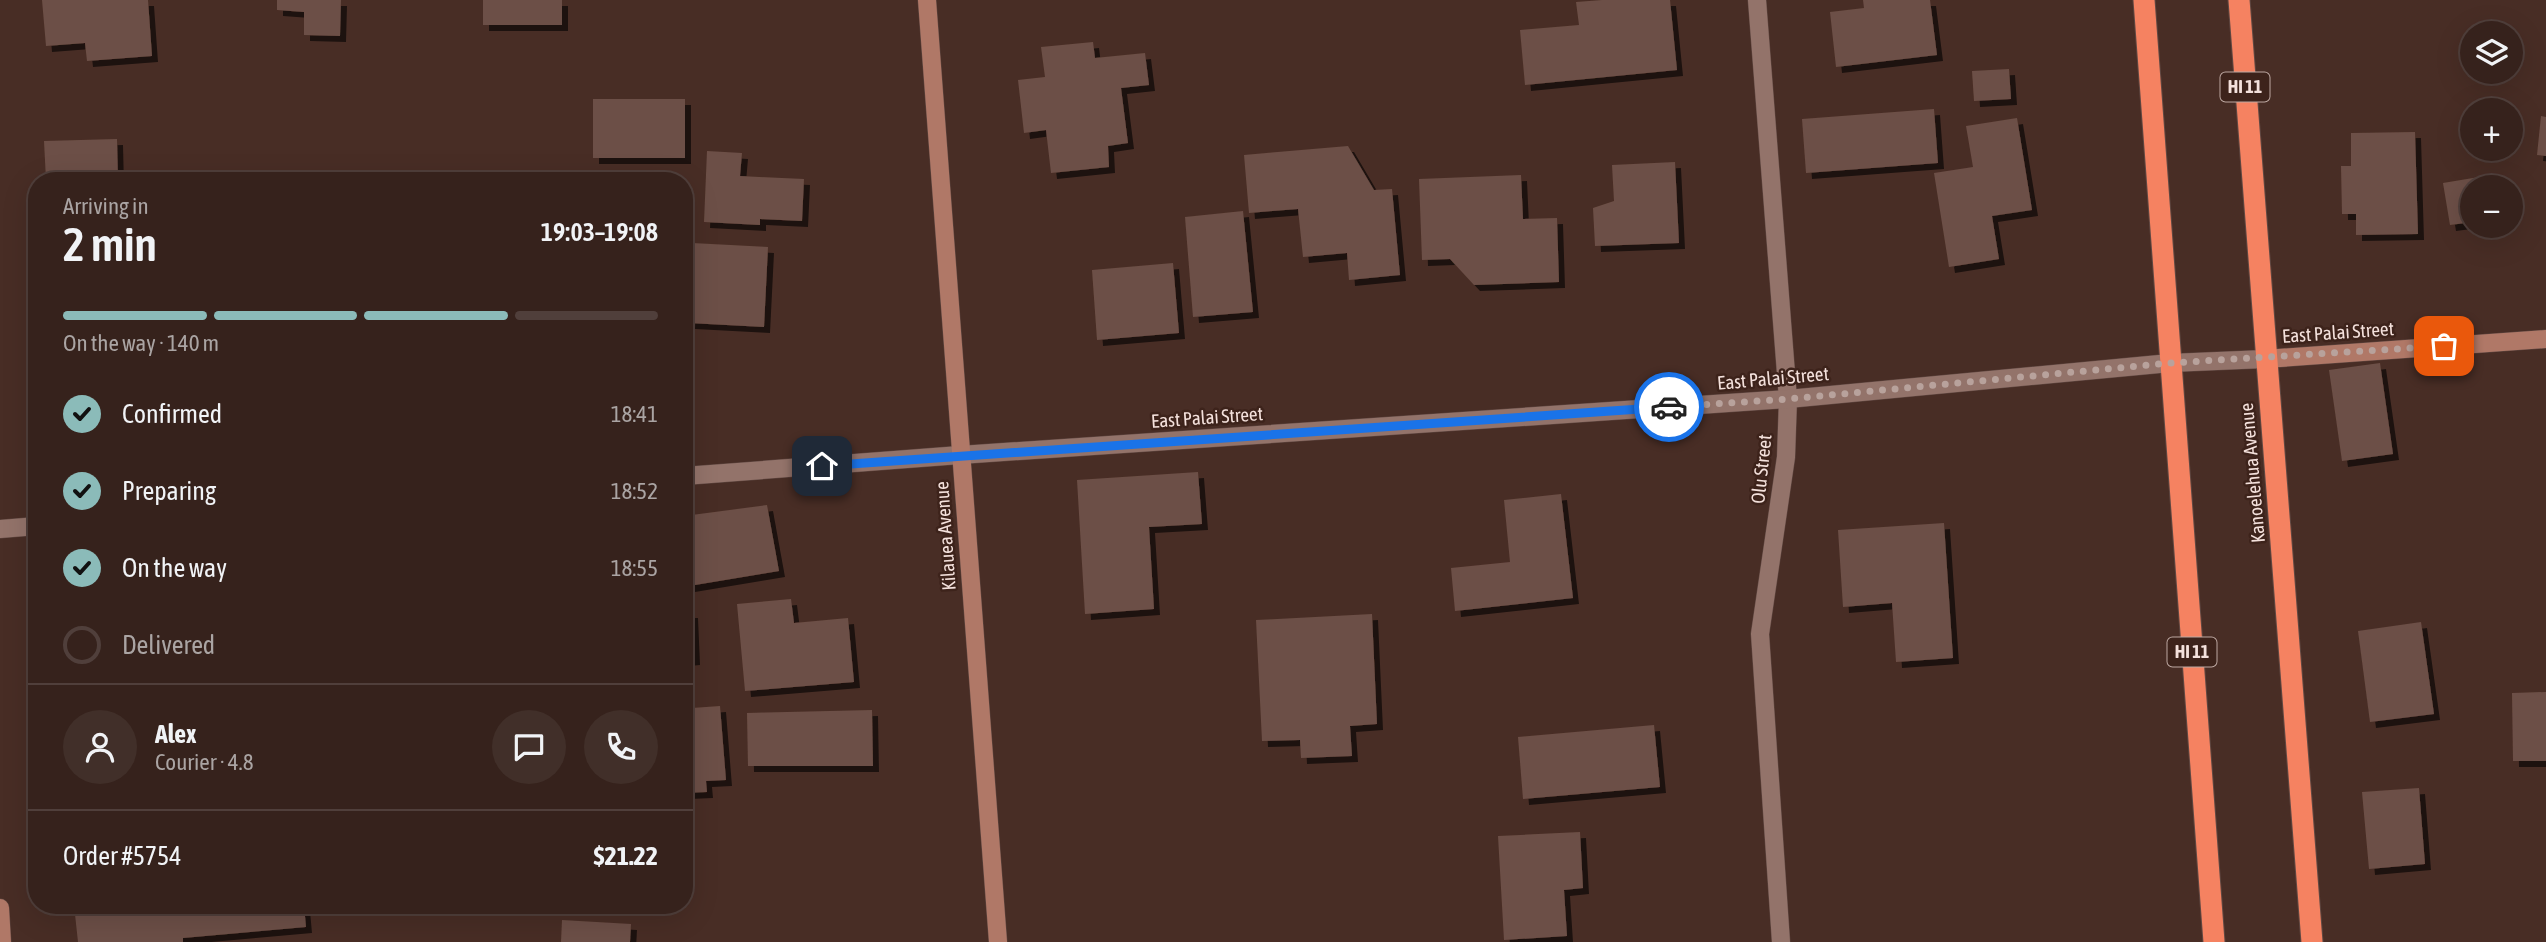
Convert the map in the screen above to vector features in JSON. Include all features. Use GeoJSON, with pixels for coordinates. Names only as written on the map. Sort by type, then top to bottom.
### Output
{"type":"FeatureCollection","features":[{"type":"Feature","properties":{"kind":"highway","name":"HI 11"},"geometry":{"type":"LineString","coordinates":[[2144,0],[2214,942]]}},
{"type":"Feature","properties":{"kind":"highway","name":"Kanoelehua Avenue"},"geometry":{"type":"LineString","coordinates":[[2239,0],[2312,942]]}},
{"type":"Feature","properties":{"kind":"street","name":"Kilauea Avenue"},"geometry":{"type":"LineString","coordinates":[[927,0],[998,942]]}},
{"type":"Feature","properties":{"kind":"street","name":"Olu Street"},"geometry":{"type":"LineString","coordinates":[[1757,0],[1788,399],[1786,457],[1760,634],[1781,942]]}},
{"type":"Feature","properties":{"kind":"street","name":"East Palai Street"},"geometry":{"type":"LineString","coordinates":[[693,475],[1788,399],[2170,363],[2546,339]]}},
{"type":"Feature","properties":{"kind":"street"},"geometry":{"type":"LineString","coordinates":[[0,529],[28,527]]}},
{"type":"Feature","properties":{"kind":"street"},"geometry":{"type":"LineString","coordinates":[[0,908],[2,942]]}},
{"type":"Feature","properties":{"kind":"building"},"geometry":{"type":"Polygon","coordinates":[[[42,0],[148,0],[152,56],[87,61],[85,43],[46,46],[42,0]]]}},
{"type":"Feature","properties":{"kind":"building"},"geometry":{"type":"Polygon","coordinates":[[[277,0],[341,0],[340,36],[304,35],[304,12],[277,10],[277,0]]]}},
{"type":"Feature","properties":{"kind":"building"},"geometry":{"type":"Polygon","coordinates":[[[483,0],[562,0],[562,25],[483,25],[483,0]]]}},
{"type":"Feature","properties":{"kind":"building"},"geometry":{"type":"Polygon","coordinates":[[[1670,0],[1677,70],[1525,85],[1520,30],[1579,25],[1576,2],[1670,0]]]}},
{"type":"Feature","properties":{"kind":"building"},"geometry":{"type":"Polygon","coordinates":[[[1863,0],[1930,0],[1937,55],[1836,67],[1830,12],[1864,8],[1863,0]]]}},
{"type":"Feature","properties":{"kind":"building"},"geometry":{"type":"Polygon","coordinates":[[[1093,42],[1095,58],[1145,53],[1149,85],[1121,88],[1128,143],[1108,146],[1109,167],[1051,173],[1046,130],[1024,133],[1018,80],[1045,77],[1041,47],[1093,42]]]}},
{"type":"Feature","properties":{"kind":"building"},"geometry":{"type":"Polygon","coordinates":[[[2009,69],[2011,99],[1974,101],[1972,71],[2009,69]]]}},
{"type":"Feature","properties":{"kind":"building"},"geometry":{"type":"Polygon","coordinates":[[[593,99],[685,99],[685,158],[593,158],[593,99]]]}},
{"type":"Feature","properties":{"kind":"building"},"geometry":{"type":"Polygon","coordinates":[[[1934,109],[1938,163],[1806,173],[1802,119],[1934,109]]]}},
{"type":"Feature","properties":{"kind":"building"},"geometry":{"type":"Polygon","coordinates":[[[2541,116],[2546,117],[2546,156],[2537,155],[2541,116]]]}},
{"type":"Feature","properties":{"kind":"building"},"geometry":{"type":"Polygon","coordinates":[[[2017,118],[2032,210],[1992,216],[1999,259],[1949,267],[1934,173],[1973,167],[1966,126],[2017,118]]]}},
{"type":"Feature","properties":{"kind":"building"},"geometry":{"type":"Polygon","coordinates":[[[2415,132],[2418,234],[2356,235],[2356,214],[2342,214],[2341,166],[2351,166],[2351,133],[2415,132]]]}},
{"type":"Feature","properties":{"kind":"building"},"geometry":{"type":"Polygon","coordinates":[[[117,139],[118,172],[46,172],[44,141],[117,139]]]}},
{"type":"Feature","properties":{"kind":"building"},"geometry":{"type":"Polygon","coordinates":[[[1348,146],[1374,190],[1392,189],[1400,275],[1349,280],[1347,253],[1303,257],[1298,209],[1249,213],[1244,155],[1348,146]]]}},
{"type":"Feature","properties":{"kind":"building"},"geometry":{"type":"Polygon","coordinates":[[[707,151],[742,153],[740,176],[804,179],[802,221],[760,219],[760,225],[704,222],[707,151]]]}},
{"type":"Feature","properties":{"kind":"building"},"geometry":{"type":"Polygon","coordinates":[[[1675,162],[1679,243],[1595,246],[1593,208],[1614,201],[1612,165],[1675,162]]]}},
{"type":"Feature","properties":{"kind":"building"},"geometry":{"type":"Polygon","coordinates":[[[1521,175],[1523,219],[1557,218],[1559,282],[1474,285],[1450,259],[1422,260],[1419,179],[1521,175]]]}},
{"type":"Feature","properties":{"kind":"building"},"geometry":{"type":"Polygon","coordinates":[[[2460,180],[2460,224],[2450,225],[2443,183],[2460,180]]]}},
{"type":"Feature","properties":{"kind":"building"},"geometry":{"type":"Polygon","coordinates":[[[1243,211],[1253,312],[1193,317],[1185,217],[1243,211]]]}},
{"type":"Feature","properties":{"kind":"building"},"geometry":{"type":"Polygon","coordinates":[[[693,243],[768,247],[764,327],[693,323],[693,243]]]}},
{"type":"Feature","properties":{"kind":"building"},"geometry":{"type":"Polygon","coordinates":[[[1173,263],[1179,333],[1097,340],[1092,270],[1173,263]]]}},
{"type":"Feature","properties":{"kind":"building"},"geometry":{"type":"Polygon","coordinates":[[[2380,363],[2393,454],[2342,461],[2329,370],[2380,363]]]}},
{"type":"Feature","properties":{"kind":"building"},"geometry":{"type":"Polygon","coordinates":[[[1198,472],[1202,524],[1149,527],[1154,609],[1085,614],[1077,480],[1198,472]]]}},
{"type":"Feature","properties":{"kind":"building"},"geometry":{"type":"Polygon","coordinates":[[[1561,494],[1573,598],[1455,611],[1451,568],[1510,562],[1504,500],[1561,494]]]}},
{"type":"Feature","properties":{"kind":"building"},"geometry":{"type":"Polygon","coordinates":[[[767,505],[779,571],[693,585],[693,515],[767,505]]]}},
{"type":"Feature","properties":{"kind":"building"},"geometry":{"type":"Polygon","coordinates":[[[1944,523],[1953,658],[1896,662],[1892,603],[1843,607],[1838,530],[1944,523]]]}},
{"type":"Feature","properties":{"kind":"building"},"geometry":{"type":"Polygon","coordinates":[[[791,599],[794,623],[848,618],[854,682],[745,691],[737,604],[791,599]]]}},
{"type":"Feature","properties":{"kind":"building"},"geometry":{"type":"Polygon","coordinates":[[[1372,614],[1377,724],[1350,726],[1352,756],[1301,758],[1300,740],[1262,741],[1256,620],[1372,614]]]}},
{"type":"Feature","properties":{"kind":"building"},"geometry":{"type":"Polygon","coordinates":[[[2421,622],[2434,714],[2370,722],[2358,631],[2421,622]]]}},
{"type":"Feature","properties":{"kind":"building"},"geometry":{"type":"Polygon","coordinates":[[[2546,692],[2546,761],[2513,761],[2512,693],[2546,692]]]}},
{"type":"Feature","properties":{"kind":"building"},"geometry":{"type":"Polygon","coordinates":[[[720,706],[726,780],[706,781],[707,792],[693,793],[693,708],[720,706]]]}},
{"type":"Feature","properties":{"kind":"building"},"geometry":{"type":"Polygon","coordinates":[[[872,710],[873,766],[748,766],[747,713],[872,710]]]}},
{"type":"Feature","properties":{"kind":"building"},"geometry":{"type":"Polygon","coordinates":[[[1654,725],[1660,787],[1523,799],[1518,737],[1654,725]]]}},
{"type":"Feature","properties":{"kind":"building"},"geometry":{"type":"Polygon","coordinates":[[[2419,788],[2425,864],[2369,869],[2362,792],[2419,788]]]}},
{"type":"Feature","properties":{"kind":"building"},"geometry":{"type":"Polygon","coordinates":[[[1580,832],[1583,888],[1564,890],[1567,936],[1504,940],[1498,836],[1580,832]]]}},
{"type":"Feature","properties":{"kind":"building"},"geometry":{"type":"Polygon","coordinates":[[[75,914],[305,914],[306,927],[183,938],[183,942],[78,942],[75,914]]]}},
{"type":"Feature","properties":{"kind":"building"},"geometry":{"type":"Polygon","coordinates":[[[562,920],[631,924],[630,942],[561,942],[562,920]]]}},
{"type":"Feature","properties":{"kind":"way so far"},"geometry":{"type":"LineString","coordinates":[[1669,407],[1788,399],[2170,363],[2444,346]]}},
{"type":"Feature","properties":{"kind":"route"},"geometry":{"type":"LineString","coordinates":[[822,466],[1669,407]]}}]}
